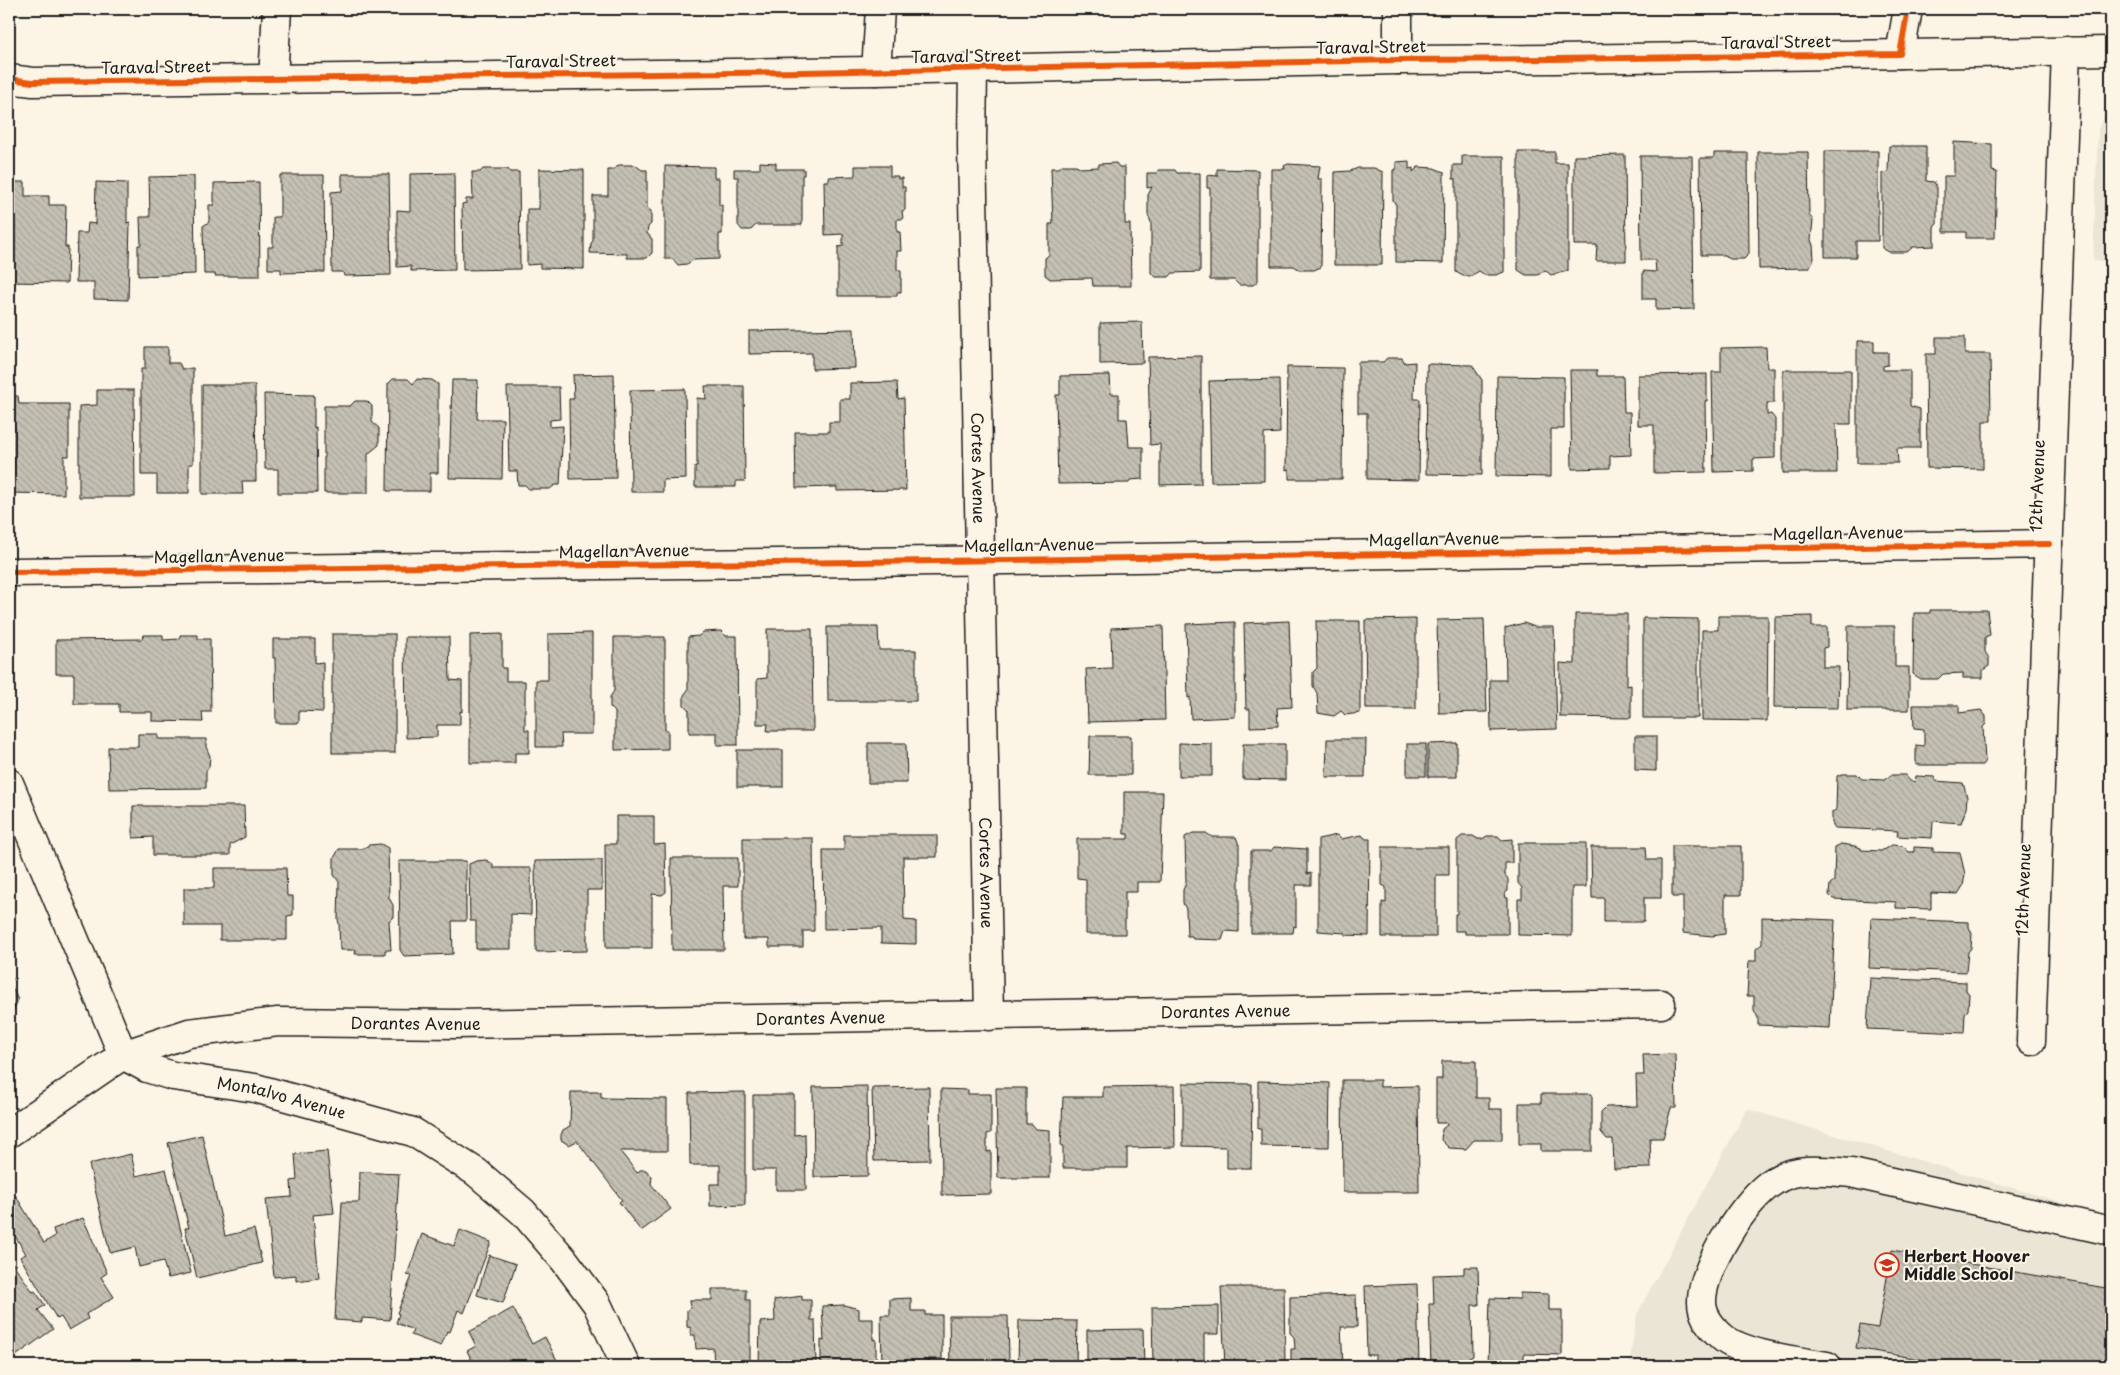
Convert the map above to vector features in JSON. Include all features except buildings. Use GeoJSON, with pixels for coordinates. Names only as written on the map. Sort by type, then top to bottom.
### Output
{"type":"FeatureCollection","features":[{"type":"Feature","properties":{"kind":"street"},"geometry":{"type":"LineString","coordinates":[[273,80],[278,9]]}},
{"type":"Feature","properties":{"kind":"street"},"geometry":{"type":"LineString","coordinates":[[876,71],[880,9]]}},
{"type":"Feature","properties":{"kind":"street"},"geometry":{"type":"LineString","coordinates":[[1398,9],[1398,60]]}},
{"type":"Feature","properties":{"kind":"street"},"geometry":{"type":"LineString","coordinates":[[1900,54],[1908,9]]}},
{"type":"Feature","properties":{"kind":"street","name":"12th Avenue"},"geometry":{"type":"LineString","coordinates":[[2032,1041],[2066,51]]}},
{"type":"Feature","properties":{"kind":"street","name":"Taraval Street"},"geometry":{"type":"LineString","coordinates":[[17,83],[876,71],[1398,60],[2111,51]]}},
{"type":"Feature","properties":{"kind":"street","name":"Cortes Avenue"},"geometry":{"type":"LineString","coordinates":[[973,69],[972,145],[989,1016]]}},
{"type":"Feature","properties":{"kind":"street","name":"Magellan Avenue"},"geometry":{"type":"LineString","coordinates":[[9,572],[2049,544]]}},
{"type":"Feature","properties":{"kind":"street"},"geometry":{"type":"LineString","coordinates":[[9,783],[123,1055]]}},
{"type":"Feature","properties":{"kind":"street","name":"Dorantes Avenue"},"geometry":{"type":"LineString","coordinates":[[9,1133],[123,1055],[189,1034],[278,1022],[456,1024],[1661,1004]]}},
{"type":"Feature","properties":{"kind":"street","name":"Montalvo Avenue"},"geometry":{"type":"LineString","coordinates":[[123,1055],[147,1068],[181,1078],[255,1088],[413,1132],[476,1172],[523,1212],[565,1261],[597,1304],[626,1366]]}},
{"type":"Feature","properties":{"kind":"street"},"geometry":{"type":"LineString","coordinates":[[1827,1366],[1745,1350],[1723,1338],[1706,1320],[1702,1302],[1705,1281],[1724,1239],[1752,1199],[1774,1180],[1808,1169],[1851,1173],[2111,1232]]}},
{"type":"Feature","properties":{"kind":"shaded area"},"geometry":{"type":"Polygon","coordinates":[[[9,9],[217,9],[9,11],[9,9]]]}},
{"type":"Feature","properties":{"kind":"shaded area"},"geometry":{"type":"Polygon","coordinates":[[[2111,102],[2111,262],[2093,260],[2098,129],[2111,102]]]}},
{"type":"Feature","properties":{"kind":"shaded area","name":"Herbert Hoover Middle School"},"geometry":{"type":"Polygon","coordinates":[[[1747,1109],[2111,1217],[2111,1366],[1629,1366],[1637,1314],[1747,1109]]]}},
{"type":"Feature","properties":{"kind":"cycle path"},"geometry":{"type":"LineString","coordinates":[[9,79],[33,82],[804,72],[1398,60],[1900,54],[1908,9]]}},
{"type":"Feature","properties":{"kind":"cycle path"},"geometry":{"type":"LineString","coordinates":[[9,572],[937,561],[2049,544]]}},
{"type":"Feature","properties":{"kind":"place","name":"Herbert Hoover Middle School"},"geometry":{"type":"Point","coordinates":[1887,1265]}}]}
